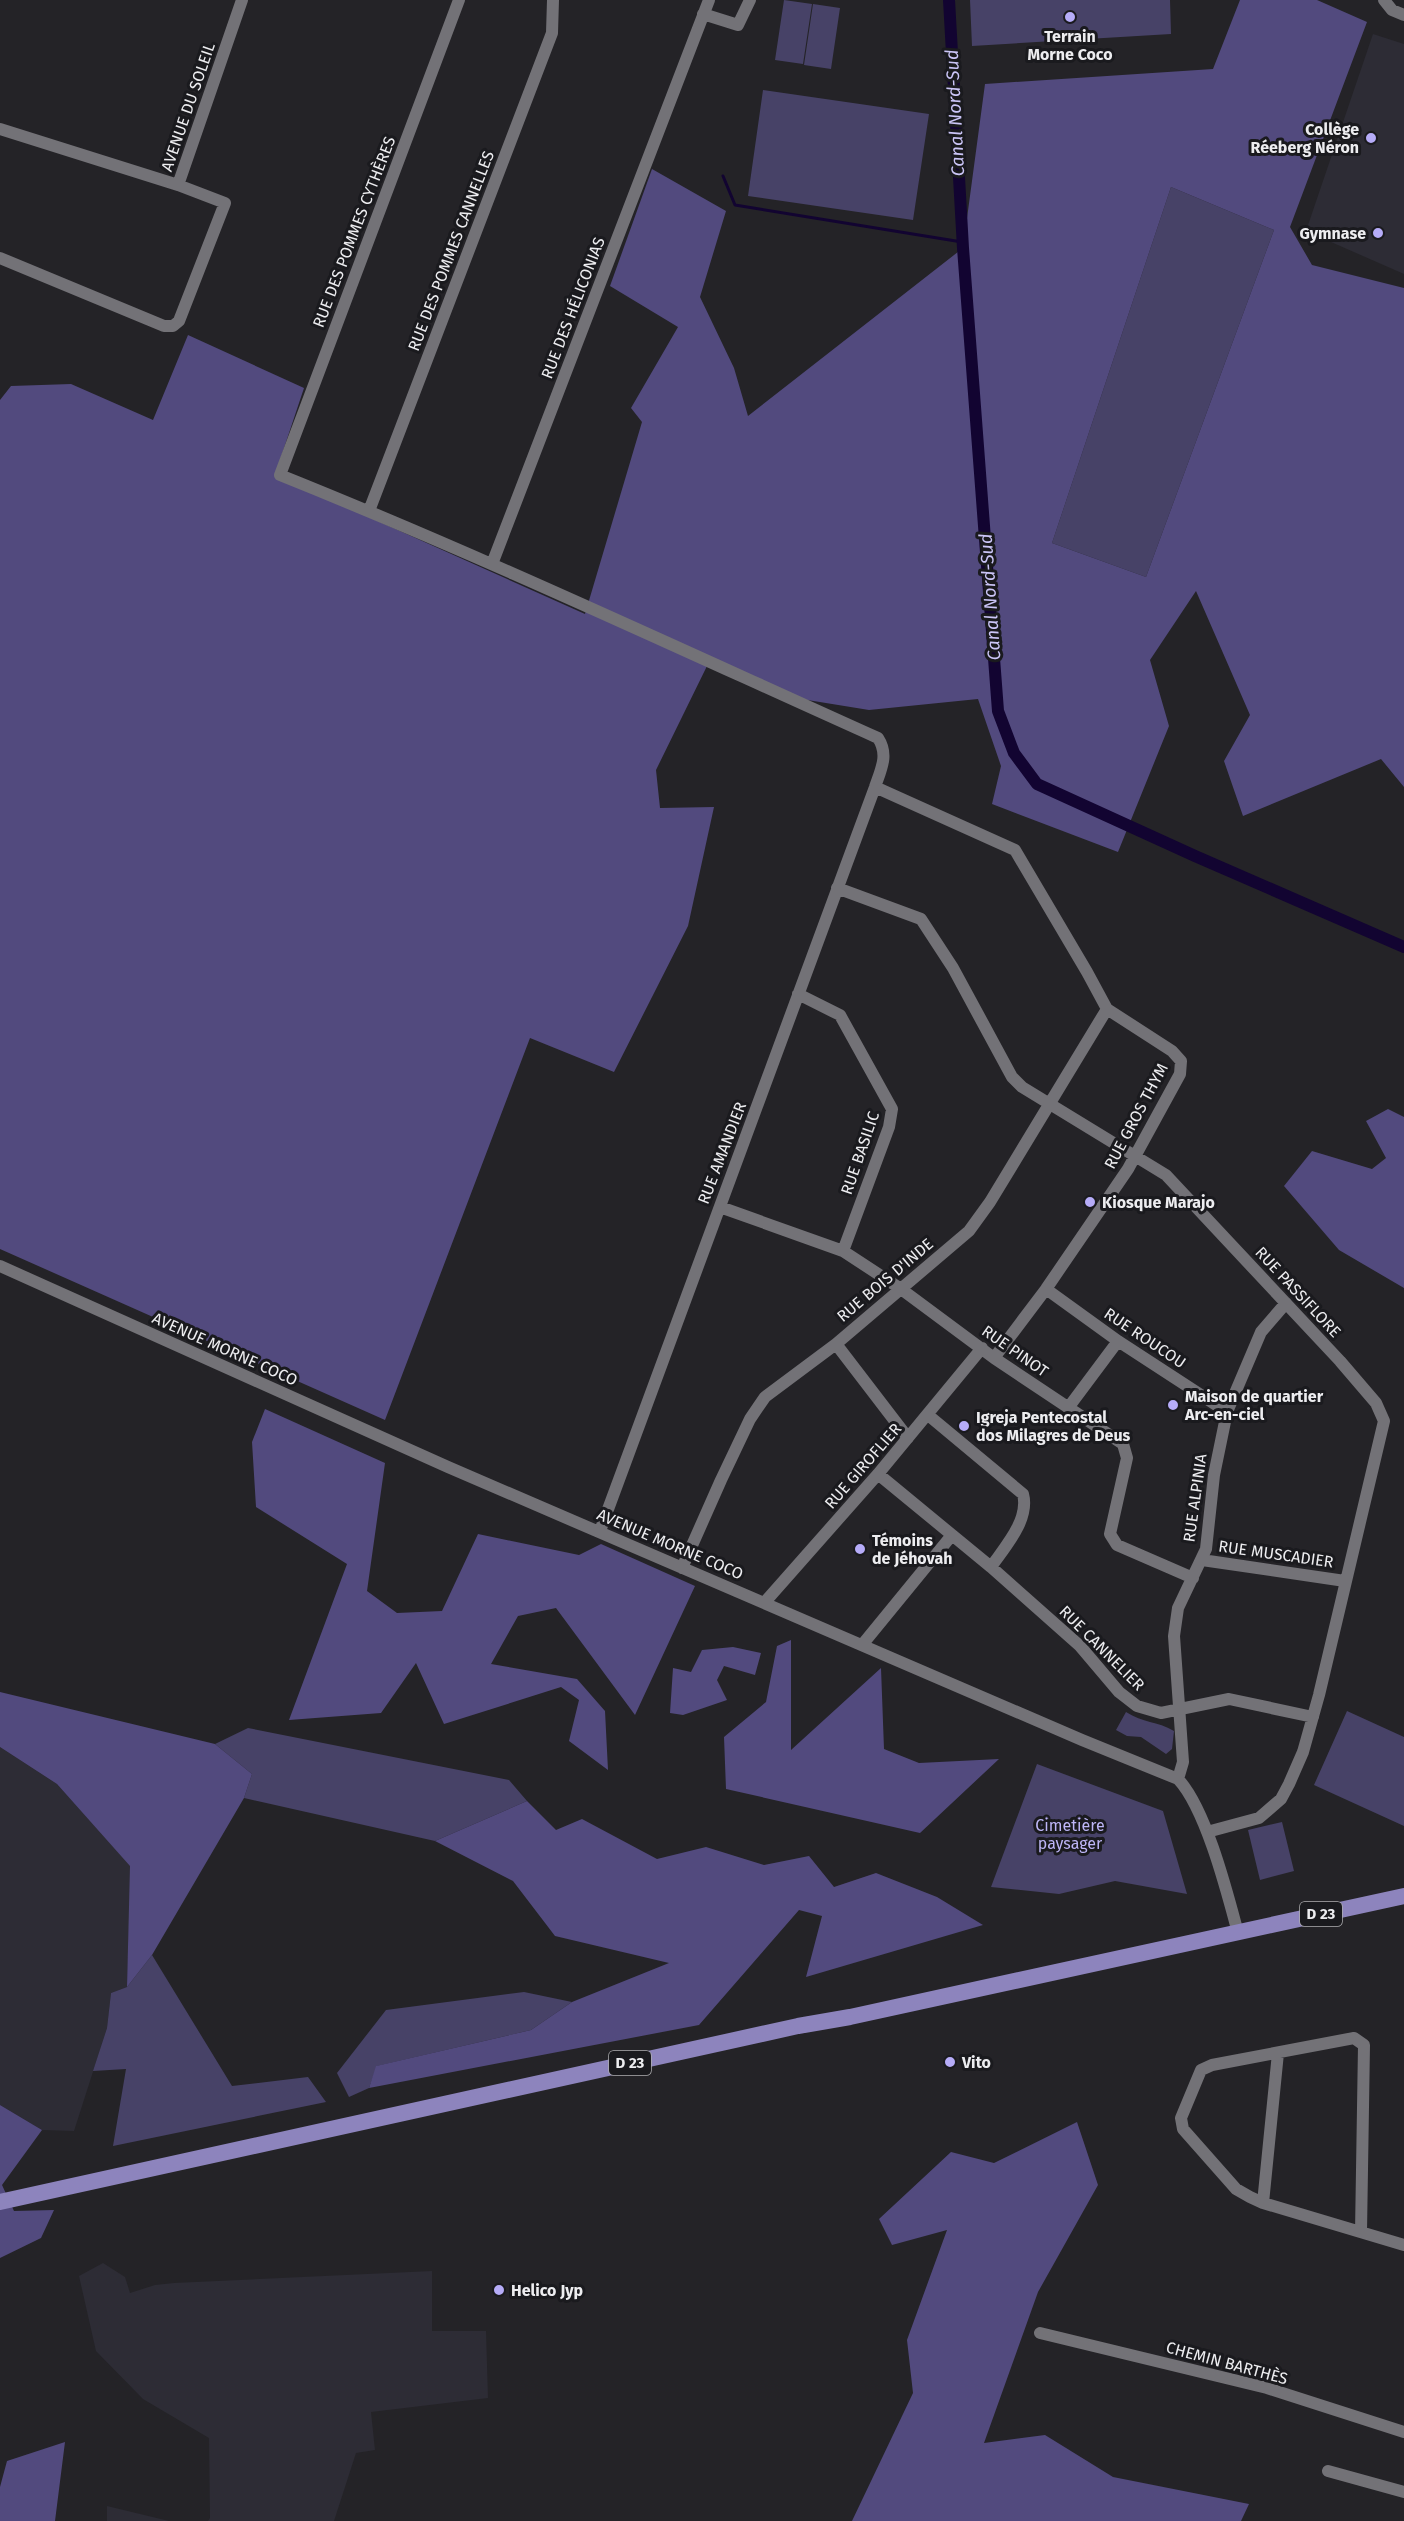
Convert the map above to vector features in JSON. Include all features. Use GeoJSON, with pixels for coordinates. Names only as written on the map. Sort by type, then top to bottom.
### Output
{"type":"FeatureCollection","features":[{"type":"Feature","properties":{"kind":"main road","name":"D 23"},"geometry":{"type":"LineString","coordinates":[[0,2202],[798,2026],[850,2017],[1404,1896]]}},
{"type":"Feature","properties":{"kind":"street","name":"AVENUE DU SOLEIL"},"geometry":{"type":"LineString","coordinates":[[0,129],[178,185],[242,0]]}},
{"type":"Feature","properties":{"kind":"street","name":"RUE DES POMMES CYTHÈRES"},"geometry":{"type":"LineString","coordinates":[[280,475],[459,0]]}},
{"type":"Feature","properties":{"kind":"street","name":"RUE DES POMMES CANNELLES"},"geometry":{"type":"LineString","coordinates":[[369,511],[552,33],[553,0]]}},
{"type":"Feature","properties":{"kind":"street","name":"RUE DES HÉLICONIAS"},"geometry":{"type":"LineString","coordinates":[[492,564],[709,0]]}},
{"type":"Feature","properties":{"kind":"street"},"geometry":{"type":"LineString","coordinates":[[703,14],[738,25],[750,0]]}},
{"type":"Feature","properties":{"kind":"street"},"geometry":{"type":"LineString","coordinates":[[1384,0],[1392,10],[1404,15]]}},
{"type":"Feature","properties":{"kind":"street"},"geometry":{"type":"LineString","coordinates":[[0,258],[164,326],[173,326],[179,321],[225,203],[178,185]]}},
{"type":"Feature","properties":{"kind":"street","name":"RUE AMANDIER"},"geometry":{"type":"LineString","coordinates":[[280,475],[492,564],[878,738],[884,748],[885,759],[875,787],[600,1531]]}},
{"type":"Feature","properties":{"kind":"street","name":"RUE GROS THYM"},"geometry":{"type":"LineString","coordinates":[[875,787],[1015,850],[1088,972],[1107,1009],[1172,1051],[1181,1061],[1180,1074],[1135,1157],[1046,1289],[994,1358]]}},
{"type":"Feature","properties":{"kind":"street","name":"RUE PASSIFLORE"},"geometry":{"type":"LineString","coordinates":[[837,888],[921,919],[953,968],[1012,1077],[1022,1087],[1166,1175],[1377,1403],[1384,1421],[1303,1752],[1281,1799],[1259,1818],[1207,1832]]}},
{"type":"Feature","properties":{"kind":"street","name":"RUE BASILIC"},"geometry":{"type":"LineString","coordinates":[[798,994],[840,1015],[892,1109],[889,1127],[843,1251]]}},
{"type":"Feature","properties":{"kind":"street","name":"RUE BOIS D'INDE"},"geometry":{"type":"LineString","coordinates":[[682,1568],[750,1419],[765,1397],[836,1344],[969,1231],[990,1202],[1107,1009]]}},
{"type":"Feature","properties":{"kind":"street","name":"RUE PINOT"},"geometry":{"type":"LineString","coordinates":[[720,1207],[843,1251],[900,1289],[994,1358],[1123,1444],[1126,1458],[1110,1534],[1117,1545],[1193,1578]]}},
{"type":"Feature","properties":{"kind":"street","name":"AVENUE MORNE COCO"},"geometry":{"type":"LineString","coordinates":[[0,1266],[448,1467],[1179,1779]]}},
{"type":"Feature","properties":{"kind":"street","name":"RUE ROUCOU"},"geometry":{"type":"LineString","coordinates":[[1046,1289],[1118,1341],[1227,1412]]}},
{"type":"Feature","properties":{"kind":"street","name":"RUE ALPINIA"},"geometry":{"type":"LineString","coordinates":[[1179,1779],[1184,1762],[1174,1636],[1178,1608],[1206,1549],[1214,1475],[1227,1412],[1261,1332],[1286,1303]]}},
{"type":"Feature","properties":{"kind":"street"},"geometry":{"type":"LineString","coordinates":[[1068,1408],[1118,1341]]}},
{"type":"Feature","properties":{"kind":"street"},"geometry":{"type":"LineString","coordinates":[[836,1344],[908,1438]]}},
{"type":"Feature","properties":{"kind":"street","name":"RUE GIROFLIER"},"geometry":{"type":"LineString","coordinates":[[765,1602],[878,1474],[982,1348]]}},
{"type":"Feature","properties":{"kind":"street"},"geometry":{"type":"LineString","coordinates":[[928,1415],[1023,1494],[1023,1508],[1019,1523],[991,1567]]}},
{"type":"Feature","properties":{"kind":"street","name":"RUE CANNELIER"},"geometry":{"type":"LineString","coordinates":[[878,1474],[991,1567],[1080,1646],[1119,1692],[1137,1706],[1161,1713],[1229,1699],[1313,1717]]}},
{"type":"Feature","properties":{"kind":"street"},"geometry":{"type":"LineString","coordinates":[[862,1645],[952,1535]]}},
{"type":"Feature","properties":{"kind":"street","name":"RUE MUSCADIER"},"geometry":{"type":"LineString","coordinates":[[1202,1560],[1345,1581]]}},
{"type":"Feature","properties":{"kind":"street"},"geometry":{"type":"LineString","coordinates":[[1179,1779],[1188,1789],[1207,1832],[1238,1933]]}},
{"type":"Feature","properties":{"kind":"street"},"geometry":{"type":"LineString","coordinates":[[1361,2232],[1364,2045],[1354,2038],[1201,2070],[1181,2118],[1183,2129],[1236,2188],[1263,2203],[1404,2245]]}},
{"type":"Feature","properties":{"kind":"street"},"geometry":{"type":"LineString","coordinates":[[1263,2203],[1278,2053]]}},
{"type":"Feature","properties":{"kind":"street","name":"CHEMIN BARTHÈS"},"geometry":{"type":"LineString","coordinates":[[1040,2333],[1267,2388],[1404,2432]]}},
{"type":"Feature","properties":{"kind":"street"},"geometry":{"type":"LineString","coordinates":[[1328,2471],[1404,2492]]}},
{"type":"Feature","properties":{"kind":"shaded area"},"geometry":{"type":"Polygon","coordinates":[[[1240,0],[1317,0],[1367,22],[1290,227],[1312,265],[1404,288],[1404,787],[1381,759],[1243,816],[1224,761],[1250,715],[1196,591],[1150,660],[1169,726],[1118,852],[992,804],[1001,766],[978,699],[869,710],[789,697],[707,666],[656,770],[660,808],[714,807],[688,926],[614,1072],[530,1038],[385,1420],[0,1249],[0,400],[11,386],[71,384],[153,420],[188,335],[304,388],[275,475],[585,614],[642,422],[631,408],[678,327],[610,286],[652,169],[726,211],[700,297],[734,368],[748,416],[963,248],[985,84],[1213,69],[1240,0]],[[1171,187],[1052,543],[1146,577],[1274,230],[1171,187]]]}},
{"type":"Feature","properties":{"kind":"shaded area","name":"Collège Réeberg Néron"},"geometry":{"type":"Polygon","coordinates":[[[1373,34],[1404,44],[1404,274],[1306,231],[1373,34]]]}},
{"type":"Feature","properties":{"kind":"shaded area"},"geometry":{"type":"Polygon","coordinates":[[[1388,1109],[1404,1117],[1404,1288],[1339,1250],[1284,1186],[1312,1151],[1372,1169],[1386,1158],[1366,1121],[1388,1109]]]}},
{"type":"Feature","properties":{"kind":"shaded area"},"geometry":{"type":"Polygon","coordinates":[[[265,1409],[385,1463],[367,1591],[397,1613],[442,1611],[478,1534],[579,1555],[601,1544],[695,1586],[635,1715],[556,1608],[518,1616],[491,1664],[577,1679],[605,1711],[608,1770],[569,1741],[579,1700],[561,1687],[444,1724],[416,1663],[381,1713],[289,1720],[347,1564],[256,1507],[252,1442],[265,1409]]]}},
{"type":"Feature","properties":{"kind":"shaded area"},"geometry":{"type":"Polygon","coordinates":[[[791,1640],[791,1750],[881,1668],[884,1749],[919,1763],[999,1759],[920,1833],[726,1789],[724,1737],[766,1702],[777,1646],[791,1640]]]}},
{"type":"Feature","properties":{"kind":"shaded area"},"geometry":{"type":"Polygon","coordinates":[[[733,1647],[761,1653],[755,1675],[724,1666],[717,1680],[727,1700],[683,1715],[670,1713],[673,1668],[691,1672],[702,1650],[733,1647]]]}},
{"type":"Feature","properties":{"kind":"shaded area"},"geometry":{"type":"Polygon","coordinates":[[[0,1692],[215,1744],[252,1774],[244,1798],[152,1955],[127,1987],[130,1866],[57,1784],[0,1747],[0,1692]]]}},
{"type":"Feature","properties":{"kind":"shaded area"},"geometry":{"type":"Polygon","coordinates":[[[0,1747],[57,1784],[131,1866],[127,1987],[111,1993],[107,2028],[74,2131],[42,2130],[0,2105],[0,1747]]]}},
{"type":"Feature","properties":{"kind":"shaded area"},"geometry":{"type":"Polygon","coordinates":[[[527,1801],[556,1830],[582,1819],[657,1859],[706,1847],[764,1865],[809,1856],[834,1887],[876,1873],[937,1897],[983,1925],[806,1977],[822,1916],[799,1910],[699,2025],[369,2088],[376,2066],[531,2030],[572,2002],[669,1963],[555,1936],[513,1881],[435,1841],[527,1801]]]}},
{"type":"Feature","properties":{"kind":"shaded area"},"geometry":{"type":"Polygon","coordinates":[[[0,2105],[42,2130],[2,2185],[14,2211],[54,2210],[41,2238],[0,2258],[0,2105]]]}},
{"type":"Feature","properties":{"kind":"shaded area"},"geometry":{"type":"Polygon","coordinates":[[[1077,2122],[1098,2185],[1038,2292],[984,2443],[1045,2435],[1113,2477],[1249,2504],[1241,2521],[852,2521],[913,2393],[907,2340],[947,2230],[892,2245],[879,2219],[951,2152],[994,2163],[1077,2122]]]}},
{"type":"Feature","properties":{"kind":"shaded area"},"geometry":{"type":"Polygon","coordinates":[[[103,2263],[125,2277],[130,2293],[155,2285],[174,2283],[432,2271],[432,2331],[486,2331],[488,2398],[371,2412],[375,2450],[356,2453],[334,2521],[208,2521],[210,2518],[209,2438],[143,2399],[96,2351],[79,2276],[103,2263]]]}},
{"type":"Feature","properties":{"kind":"shaded area"},"geometry":{"type":"Polygon","coordinates":[[[65,2442],[55,2521],[0,2521],[0,2487],[7,2461],[65,2442]]]}},
{"type":"Feature","properties":{"kind":"shaded area"},"geometry":{"type":"Polygon","coordinates":[[[107,2506],[169,2521],[107,2521],[107,2506]]]}},
{"type":"Feature","properties":{"kind":"green space"},"geometry":{"type":"Polygon","coordinates":[[[784,0],[812,4],[803,64],[775,60],[784,0]]]}},
{"type":"Feature","properties":{"kind":"green space","name":"Terrain Morne Coco"},"geometry":{"type":"Polygon","coordinates":[[[970,0],[1170,0],[1171,34],[972,46],[970,0]]]}},
{"type":"Feature","properties":{"kind":"green space"},"geometry":{"type":"Polygon","coordinates":[[[813,4],[840,8],[831,69],[804,65],[813,4]]]}},
{"type":"Feature","properties":{"kind":"green space"},"geometry":{"type":"Polygon","coordinates":[[[763,90],[929,114],[913,220],[748,196],[763,90]]]}},
{"type":"Feature","properties":{"kind":"green space"},"geometry":{"type":"Polygon","coordinates":[[[1171,187],[1274,230],[1146,577],[1052,543],[1171,187]]]}},
{"type":"Feature","properties":{"kind":"green space"},"geometry":{"type":"Polygon","coordinates":[[[1347,1711],[1404,1737],[1404,1826],[1314,1785],[1347,1711]]]}},
{"type":"Feature","properties":{"kind":"green space"},"geometry":{"type":"Polygon","coordinates":[[[1126,1712],[1174,1731],[1172,1749],[1166,1754],[1141,1737],[1127,1736],[1116,1730],[1126,1712]]]}},
{"type":"Feature","properties":{"kind":"green space"},"geometry":{"type":"Polygon","coordinates":[[[248,1728],[509,1780],[527,1801],[435,1841],[244,1798],[252,1774],[215,1744],[248,1728]]]}},
{"type":"Feature","properties":{"kind":"green space","name":"Cimetière paysager"},"geometry":{"type":"Polygon","coordinates":[[[1037,1764],[1163,1811],[1187,1894],[1115,1881],[1059,1894],[991,1887],[1037,1764]]]}},
{"type":"Feature","properties":{"kind":"green space"},"geometry":{"type":"Polygon","coordinates":[[[1282,1822],[1294,1871],[1260,1880],[1248,1830],[1282,1822]]]}},
{"type":"Feature","properties":{"kind":"green space"},"geometry":{"type":"Polygon","coordinates":[[[152,1955],[232,2086],[308,2077],[326,2102],[113,2146],[126,2069],[93,2071],[107,2028],[111,1993],[127,1987],[152,1955]]]}},
{"type":"Feature","properties":{"kind":"green space"},"geometry":{"type":"Polygon","coordinates":[[[524,1992],[572,2002],[531,2030],[377,2066],[369,2088],[349,2097],[337,2073],[386,2010],[524,1992]]]}},
{"type":"Feature","properties":{"kind":"waterway","name":"Canal Nord-Sud"},"geometry":{"type":"LineString","coordinates":[[949,0],[963,248],[998,711],[1014,753],[1037,784],[1404,947]]}},
{"type":"Feature","properties":{"kind":"waterway"},"geometry":{"type":"LineString","coordinates":[[723,176],[735,205],[962,242]]}},
{"type":"Feature","properties":{"kind":"place","name":"Terrain Morne Coco"},"geometry":{"type":"Point","coordinates":[1070,17]}},
{"type":"Feature","properties":{"kind":"place","name":"Collège Réeberg Néron"},"geometry":{"type":"Point","coordinates":[1371,138]}},
{"type":"Feature","properties":{"kind":"place","name":"Gymnase"},"geometry":{"type":"Point","coordinates":[1378,233]}},
{"type":"Feature","properties":{"kind":"place","name":"Kiosque Marajo"},"geometry":{"type":"Point","coordinates":[1090,1202]}},
{"type":"Feature","properties":{"kind":"place","name":"Maison de quartier Arc-en-ciel"},"geometry":{"type":"Point","coordinates":[1173,1405]}},
{"type":"Feature","properties":{"kind":"place","name":"Igreja Pentecostal dos Milagres de Deus"},"geometry":{"type":"Point","coordinates":[964,1426]}},
{"type":"Feature","properties":{"kind":"place","name":"Témoins de Jéhovah"},"geometry":{"type":"Point","coordinates":[860,1549]}},
{"type":"Feature","properties":{"kind":"place","name":"Vito"},"geometry":{"type":"Point","coordinates":[950,2062]}},
{"type":"Feature","properties":{"kind":"place","name":"Helico Jyp"},"geometry":{"type":"Point","coordinates":[499,2290]}}]}
